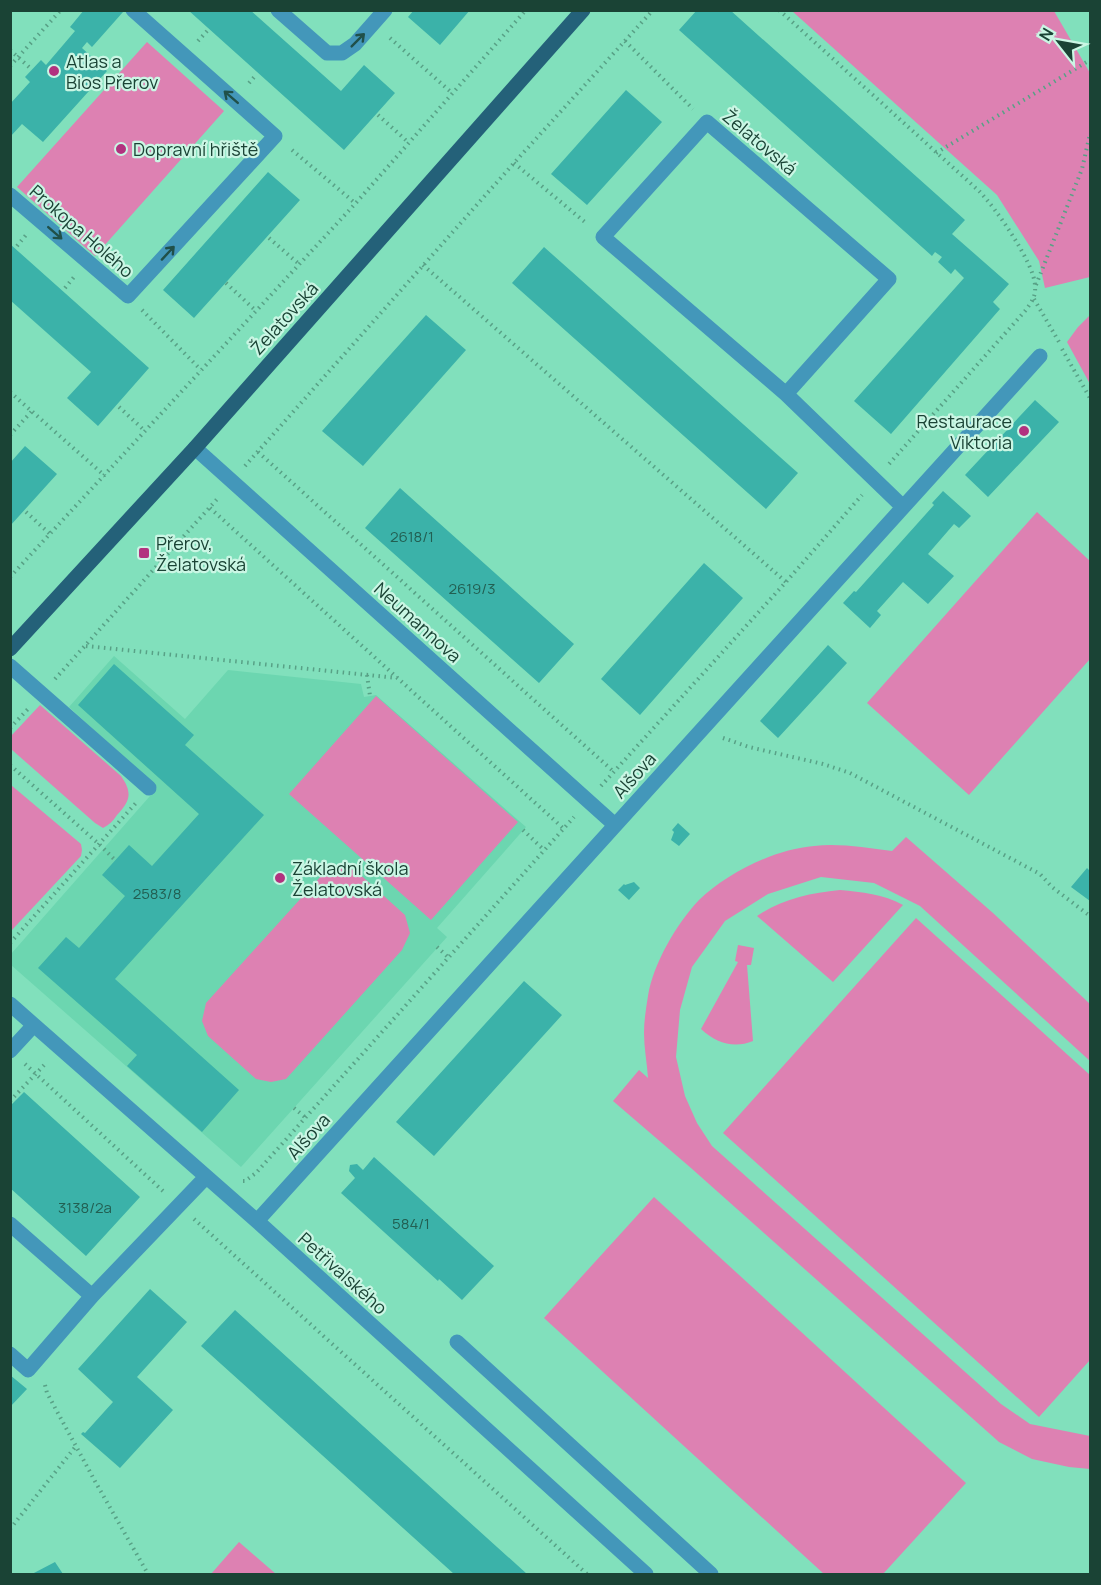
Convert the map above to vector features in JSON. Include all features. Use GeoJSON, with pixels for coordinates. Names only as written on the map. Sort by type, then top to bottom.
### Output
{"type":"FeatureCollection","features":[{"type":"Feature","properties":{"kind":"main road","name":"Želatovská"},"geometry":{"type":"LineString","coordinates":[[10,649],[195,448],[583,10]]}},
{"type":"Feature","properties":{"kind":"street","name":"Prokopa Holého"},"geometry":{"type":"LineString","coordinates":[[10,195],[128,296],[275,136],[133,10]]}},
{"type":"Feature","properties":{"kind":"street"},"geometry":{"type":"LineString","coordinates":[[278,10],[327,53],[342,53],[355,44],[385,10]]}},
{"type":"Feature","properties":{"kind":"street","name":"Želatovská"},"geometry":{"type":"LineString","coordinates":[[603,237],[706,122],[889,279],[786,394]]}},
{"type":"Feature","properties":{"kind":"street"},"geometry":{"type":"LineString","coordinates":[[603,237],[786,394],[903,507]]}},
{"type":"Feature","properties":{"kind":"street","name":"Alšova"},"geometry":{"type":"LineString","coordinates":[[257,1221],[1040,356]]}},
{"type":"Feature","properties":{"kind":"street","name":"Neumannova"},"geometry":{"type":"LineString","coordinates":[[195,448],[615,825]]}},
{"type":"Feature","properties":{"kind":"street"},"geometry":{"type":"LineString","coordinates":[[10,666],[149,788]]}},
{"type":"Feature","properties":{"kind":"street","name":"Petřivalského"},"geometry":{"type":"LineString","coordinates":[[10,1004],[257,1221],[646,1575]]}},
{"type":"Feature","properties":{"kind":"street"},"geometry":{"type":"LineString","coordinates":[[11,1051],[34,1025]]}},
{"type":"Feature","properties":{"kind":"street"},"geometry":{"type":"LineString","coordinates":[[10,1354],[28,1370],[92,1296],[206,1177]]}},
{"type":"Feature","properties":{"kind":"street"},"geometry":{"type":"LineString","coordinates":[[10,1224],[92,1296]]}},
{"type":"Feature","properties":{"kind":"street"},"geometry":{"type":"LineString","coordinates":[[457,1342],[711,1575]]}},
{"type":"Feature","properties":{"kind":"path"},"geometry":{"type":"LineString","coordinates":[[10,66],[61,10]]}},
{"type":"Feature","properties":{"kind":"path"},"geometry":{"type":"LineString","coordinates":[[10,577],[355,204],[526,10]]}},
{"type":"Feature","properties":{"kind":"path"},"geometry":{"type":"LineString","coordinates":[[10,728],[210,508],[423,265],[653,10]]}},
{"type":"Feature","properties":{"kind":"path"},"geometry":{"type":"LineString","coordinates":[[779,10],[988,201],[1029,263],[1035,286]]}},
{"type":"Feature","properties":{"kind":"path"},"geometry":{"type":"LineString","coordinates":[[374,24],[452,93]]}},
{"type":"Feature","properties":{"kind":"path"},"geometry":{"type":"LineString","coordinates":[[625,42],[706,122]]}},
{"type":"Feature","properties":{"kind":"path"},"geometry":{"type":"LineString","coordinates":[[10,50],[29,67]]}},
{"type":"Feature","properties":{"kind":"path"},"geometry":{"type":"LineString","coordinates":[[936,153],[1090,60]]}},
{"type":"Feature","properties":{"kind":"path"},"geometry":{"type":"LineString","coordinates":[[378,115],[409,143]]}},
{"type":"Feature","properties":{"kind":"path"},"geometry":{"type":"LineString","coordinates":[[245,1181],[256,1173],[306,1118],[786,582],[1025,311],[1034,299],[1035,286],[1083,169],[1090,134]]}},
{"type":"Feature","properties":{"kind":"path"},"geometry":{"type":"LineString","coordinates":[[306,162],[355,204]]}},
{"type":"Feature","properties":{"kind":"path"},"geometry":{"type":"LineString","coordinates":[[514,163],[603,237]]}},
{"type":"Feature","properties":{"kind":"path"},"geometry":{"type":"LineString","coordinates":[[269,238],[299,264]]}},
{"type":"Feature","properties":{"kind":"path"},"geometry":{"type":"LineString","coordinates":[[423,265],[786,582]]}},
{"type":"Feature","properties":{"kind":"path"},"geometry":{"type":"LineString","coordinates":[[226,283],[256,311]]}},
{"type":"Feature","properties":{"kind":"path"},"geometry":{"type":"LineString","coordinates":[[154,322],[201,370]]}},
{"type":"Feature","properties":{"kind":"path"},"geometry":{"type":"LineString","coordinates":[[10,392],[105,476]]}},
{"type":"Feature","properties":{"kind":"path"},"geometry":{"type":"LineString","coordinates":[[119,408],[145,431]]}},
{"type":"Feature","properties":{"kind":"path"},"geometry":{"type":"LineString","coordinates":[[10,435],[32,411]]}},
{"type":"Feature","properties":{"kind":"path"},"geometry":{"type":"LineString","coordinates":[[258,452],[614,772]]}},
{"type":"Feature","properties":{"kind":"path"},"geometry":{"type":"LineString","coordinates":[[210,508],[564,829]]}},
{"type":"Feature","properties":{"kind":"path"},"geometry":{"type":"LineString","coordinates":[[26,512],[50,534]]}},
{"type":"Feature","properties":{"kind":"path"},"geometry":{"type":"LineString","coordinates":[[85,646],[397,678]]}},
{"type":"Feature","properties":{"kind":"path"},"geometry":{"type":"LineString","coordinates":[[367,675],[370,696]]}},
{"type":"Feature","properties":{"kind":"path"},"geometry":{"type":"LineString","coordinates":[[704,728],[730,741],[824,764],[850,773],[1040,874],[1052,887],[1090,916]]}},
{"type":"Feature","properties":{"kind":"path"},"geometry":{"type":"LineString","coordinates":[[10,765],[115,860]]}},
{"type":"Feature","properties":{"kind":"path"},"geometry":{"type":"LineString","coordinates":[[10,943],[149,788]]}},
{"type":"Feature","properties":{"kind":"path"},"geometry":{"type":"LineString","coordinates":[[523,830],[544,850]]}},
{"type":"Feature","properties":{"kind":"path"},"geometry":{"type":"LineString","coordinates":[[437,947],[449,958]]}},
{"type":"Feature","properties":{"kind":"path"},"geometry":{"type":"LineString","coordinates":[[11,1051],[587,1575]]}},
{"type":"Feature","properties":{"kind":"path"},"geometry":{"type":"LineString","coordinates":[[10,1101],[49,1060]]}},
{"type":"Feature","properties":{"kind":"path"},"geometry":{"type":"LineString","coordinates":[[294,1108],[306,1118]]}},
{"type":"Feature","properties":{"kind":"path"},"geometry":{"type":"LineString","coordinates":[[44,1382],[76,1446],[148,1575]]}},
{"type":"Feature","properties":{"kind":"path"},"geometry":{"type":"LineString","coordinates":[[10,1529],[76,1446]]}},
{"type":"Feature","properties":{"kind":"shaded area"},"geometry":{"type":"Polygon","coordinates":[[[792,11],[1054,11],[1090,73],[1090,277],[1045,288],[1039,261],[997,195],[792,11]]]}},
{"type":"Feature","properties":{"kind":"shaded area","name":"Dopravní hřiště"},"geometry":{"type":"Polygon","coordinates":[[[147,42],[224,111],[95,256],[17,187],[147,42]]]}},
{"type":"Feature","properties":{"kind":"shaded area"},"geometry":{"type":"Polygon","coordinates":[[[1090,315],[1090,384],[1067,342],[1090,315]]]}},
{"type":"Feature","properties":{"kind":"shaded area"},"geometry":{"type":"Polygon","coordinates":[[[1037,512],[1090,561],[1090,659],[969,795],[867,703],[1037,512]]]}},
{"type":"Feature","properties":{"kind":"shaded area","name":"Základní škola Želatovská"},"geometry":{"type":"Polygon","coordinates":[[[114,656],[185,719],[228,670],[361,684],[364,697],[376,695],[526,827],[437,928],[447,937],[241,1167],[11,965],[11,954],[157,788],[69,707],[114,656]]]}},
{"type":"Feature","properties":{"kind":"shaded area"},"geometry":{"type":"Polygon","coordinates":[[[376,696],[518,822],[431,920],[289,794],[376,696]]]}},
{"type":"Feature","properties":{"kind":"shaded area"},"geometry":{"type":"Polygon","coordinates":[[[40,705],[125,782],[128,792],[127,801],[107,826],[103,828],[95,823],[11,749],[11,736],[40,705]]]}},
{"type":"Feature","properties":{"kind":"shaded area"},"geometry":{"type":"Polygon","coordinates":[[[11,785],[81,844],[82,850],[81,856],[11,931],[11,785]]]}},
{"type":"Feature","properties":{"kind":"shaded area"},"geometry":{"type":"Polygon","coordinates":[[[906,837],[993,913],[1090,1004],[1090,1061],[920,906],[874,883],[821,877],[768,894],[725,921],[692,967],[680,1010],[676,1057],[685,1096],[697,1123],[712,1146],[1001,1404],[1030,1424],[1090,1436],[1090,1469],[1032,1459],[999,1442],[613,1101],[639,1070],[648,1078],[644,1028],[655,971],[682,920],[710,890],[752,864],[784,852],[799,848],[834,845],[892,851],[906,837]]]}},
{"type":"Feature","properties":{"kind":"shaded area"},"geometry":{"type":"Polygon","coordinates":[[[338,867],[355,870],[405,915],[410,933],[402,950],[286,1079],[271,1082],[256,1079],[208,1036],[202,1021],[206,1003],[323,874],[338,867]]]}},
{"type":"Feature","properties":{"kind":"shaded area"},"geometry":{"type":"Polygon","coordinates":[[[840,890],[880,896],[903,905],[833,982],[757,916],[776,905],[797,898],[840,890]]]}},
{"type":"Feature","properties":{"kind":"shaded area"},"geometry":{"type":"Polygon","coordinates":[[[916,918],[1090,1075],[1090,1360],[1039,1417],[723,1133],[916,918]]]}},
{"type":"Feature","properties":{"kind":"shaded area"},"geometry":{"type":"Polygon","coordinates":[[[738,945],[754,948],[751,965],[747,965],[753,1041],[732,1044],[719,1041],[701,1029],[738,962],[735,961],[738,945]]]}},
{"type":"Feature","properties":{"kind":"shaded area"},"geometry":{"type":"Polygon","coordinates":[[[654,1197],[966,1483],[883,1574],[824,1574],[544,1318],[654,1197]]]}},
{"type":"Feature","properties":{"kind":"shaded area"},"geometry":{"type":"Polygon","coordinates":[[[239,1542],[276,1574],[211,1574],[239,1542]]]}},
{"type":"Feature","properties":{"kind":"building"},"geometry":{"type":"Polygon","coordinates":[[[84,10],[123,12],[92,47],[87,42],[82,48],[107,71],[43,142],[22,124],[10,137],[10,104],[30,82],[25,77],[41,60],[46,65],[75,31],[70,27],[84,10]]]}},
{"type":"Feature","properties":{"kind":"building"},"geometry":{"type":"Polygon","coordinates":[[[188,10],[250,10],[341,91],[364,65],[395,93],[344,150],[188,10]]]}},
{"type":"Feature","properties":{"kind":"building"},"geometry":{"type":"Polygon","coordinates":[[[414,10],[470,10],[440,45],[408,17],[414,10]]]}},
{"type":"Feature","properties":{"kind":"building"},"geometry":{"type":"Polygon","coordinates":[[[697,10],[730,10],[965,220],[952,234],[1009,284],[993,302],[1000,309],[891,434],[854,401],[964,278],[955,269],[951,274],[938,262],[942,257],[935,252],[932,256],[679,30],[697,10]]]}},
{"type":"Feature","properties":{"kind":"building"},"geometry":{"type":"Polygon","coordinates":[[[626,90],[662,122],[587,205],[551,174],[626,90]]]}},
{"type":"Feature","properties":{"kind":"building"},"geometry":{"type":"Polygon","coordinates":[[[268,172],[300,200],[194,318],[163,290],[268,172]]]}},
{"type":"Feature","properties":{"kind":"building"},"geometry":{"type":"Polygon","coordinates":[[[10,244],[149,368],[98,426],[67,398],[91,372],[10,300],[10,244]]]}},
{"type":"Feature","properties":{"kind":"building"},"geometry":{"type":"Polygon","coordinates":[[[544,247],[798,473],[766,509],[512,283],[544,247]]]}},
{"type":"Feature","properties":{"kind":"building"},"geometry":{"type":"Polygon","coordinates":[[[426,315],[466,350],[363,466],[322,431],[426,315]]]}},
{"type":"Feature","properties":{"kind":"building"},"geometry":{"type":"Polygon","coordinates":[[[1035,400],[1059,422],[988,497],[965,475],[1035,400]]]}},
{"type":"Feature","properties":{"kind":"building"},"geometry":{"type":"Polygon","coordinates":[[[25,446],[57,474],[10,526],[10,463],[25,446]]]}},
{"type":"Feature","properties":{"kind":"building"},"geometry":{"type":"Polygon","coordinates":[[[400,488],[574,644],[539,683],[365,528],[400,488]]]}},
{"type":"Feature","properties":{"kind":"building"},"geometry":{"type":"Polygon","coordinates":[[[943,491],[971,516],[959,528],[954,524],[928,554],[954,576],[928,604],[903,582],[877,611],[881,615],[870,628],[843,603],[854,591],[856,592],[934,505],[932,503],[943,491]]]}},
{"type":"Feature","properties":{"kind":"building"},"geometry":{"type":"Polygon","coordinates":[[[704,563],[743,598],[640,715],[601,679],[704,563]]]}},
{"type":"Feature","properties":{"kind":"building"},"geometry":{"type":"Polygon","coordinates":[[[828,645],[847,663],[778,738],[760,721],[828,645]]]}},
{"type":"Feature","properties":{"kind":"building"},"geometry":{"type":"Polygon","coordinates":[[[114,664],[194,735],[185,745],[264,815],[115,979],[239,1090],[202,1132],[127,1066],[137,1055],[38,968],[66,937],[79,948],[125,896],[102,875],[129,845],[152,866],[199,814],[78,705],[114,664]]]}},
{"type":"Feature","properties":{"kind":"building"},"geometry":{"type":"Polygon","coordinates":[[[678,823],[690,834],[679,846],[671,840],[674,832],[672,830],[678,823]]]}},
{"type":"Feature","properties":{"kind":"building"},"geometry":{"type":"Polygon","coordinates":[[[1087,868],[1090,871],[1090,901],[1071,887],[1087,868]]]}},
{"type":"Feature","properties":{"kind":"building"},"geometry":{"type":"Polygon","coordinates":[[[634,882],[640,888],[629,900],[618,890],[624,884],[634,882]]]}},
{"type":"Feature","properties":{"kind":"building"},"geometry":{"type":"Polygon","coordinates":[[[524,981],[562,1015],[434,1156],[396,1122],[524,981]]]}},
{"type":"Feature","properties":{"kind":"building"},"geometry":{"type":"Polygon","coordinates":[[[24,1092],[140,1197],[86,1256],[10,1188],[10,1106],[24,1092]]]}},
{"type":"Feature","properties":{"kind":"building"},"geometry":{"type":"Polygon","coordinates":[[[374,1157],[494,1266],[462,1300],[341,1193],[355,1178],[349,1171],[350,1165],[357,1164],[363,1170],[374,1157]]]}},
{"type":"Feature","properties":{"kind":"building"},"geometry":{"type":"Polygon","coordinates":[[[150,1289],[187,1322],[137,1377],[173,1410],[120,1468],[81,1434],[85,1433],[113,1402],[78,1369],[150,1289]]]}},
{"type":"Feature","properties":{"kind":"building"},"geometry":{"type":"Polygon","coordinates":[[[235,1310],[527,1574],[454,1574],[201,1346],[235,1310]]]}},
{"type":"Feature","properties":{"kind":"building"},"geometry":{"type":"Polygon","coordinates":[[[10,1375],[27,1389],[10,1407],[10,1375]]]}},
{"type":"Feature","properties":{"kind":"building"},"geometry":{"type":"Polygon","coordinates":[[[55,1562],[63,1574],[32,1574],[55,1562]]]}},
{"type":"Feature","properties":{"kind":"place","name":"Atlas a Bios Přerov"},"geometry":{"type":"Point","coordinates":[54,71]}},
{"type":"Feature","properties":{"kind":"place","name":"Dopravní hřiště"},"geometry":{"type":"Point","coordinates":[121,149]}},
{"type":"Feature","properties":{"kind":"place","name":"Restaurace Viktoria"},"geometry":{"type":"Point","coordinates":[1024,431]}},
{"type":"Feature","properties":{"kind":"place","name":"Přerov, Želatovská"},"geometry":{"type":"Point","coordinates":[144,553]}},
{"type":"Feature","properties":{"kind":"place","name":"Základní škola Želatovská"},"geometry":{"type":"Point","coordinates":[280,878]}}]}
